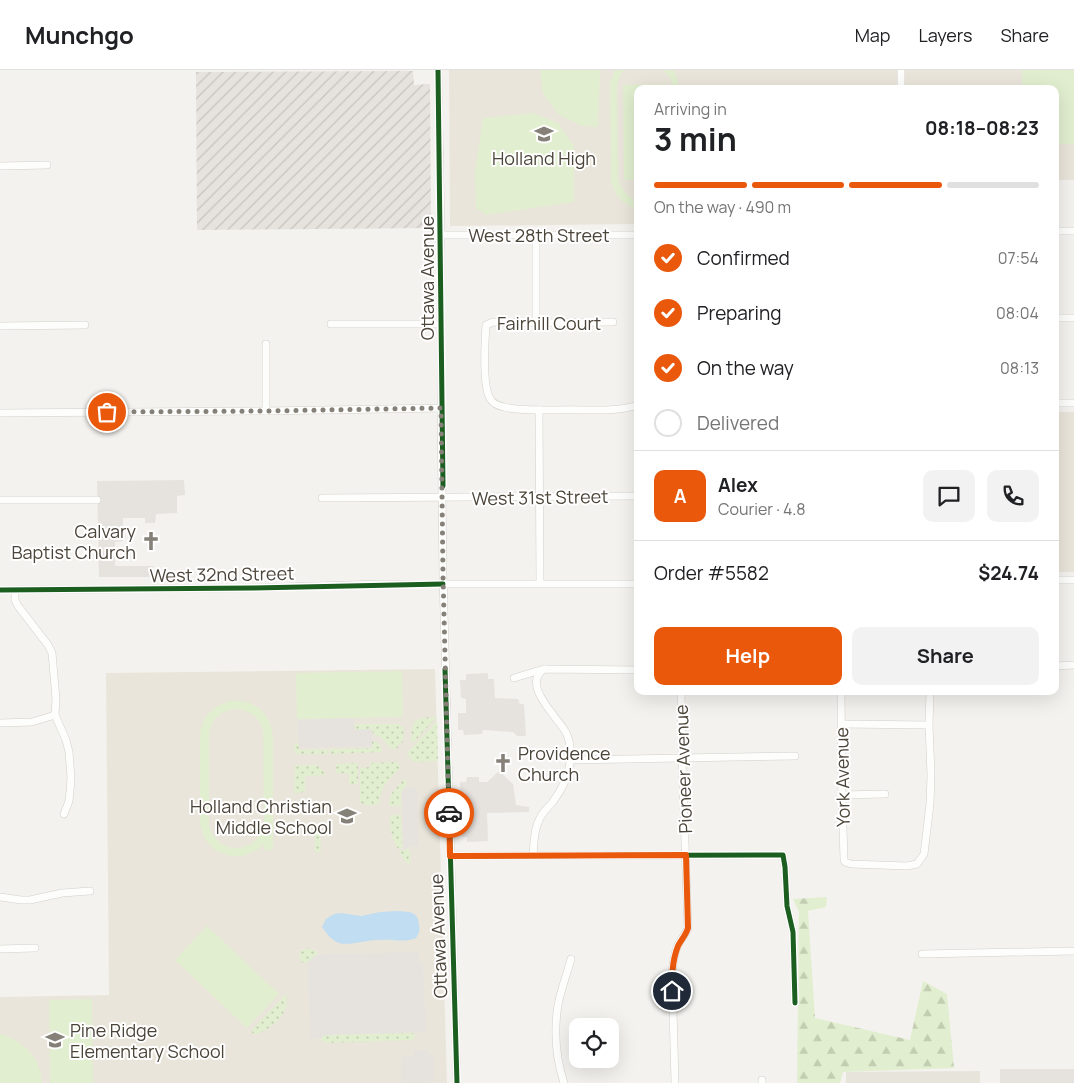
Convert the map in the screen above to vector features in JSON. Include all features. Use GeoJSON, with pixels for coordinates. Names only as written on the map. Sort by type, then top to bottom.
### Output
{"type":"FeatureCollection","features":[{"type":"Feature","properties":{"kind":"street","name":"Ottawa Avenue"},"geometry":{"type":"LineString","coordinates":[[438,70],[444,584],[456,1083]]}},
{"type":"Feature","properties":{"kind":"street"},"geometry":{"type":"LineString","coordinates":[[901,70],[902,85]]}},
{"type":"Feature","properties":{"kind":"street"},"geometry":{"type":"LineString","coordinates":[[0,166],[47,165]]}},
{"type":"Feature","properties":{"kind":"street"},"geometry":{"type":"LineString","coordinates":[[1059,231],[1074,231]]}},
{"type":"Feature","properties":{"kind":"street","name":"West 28th Street"},"geometry":{"type":"LineString","coordinates":[[441,235],[634,235]]}},
{"type":"Feature","properties":{"kind":"street"},"geometry":{"type":"LineString","coordinates":[[536,236],[536,323]]}},
{"type":"Feature","properties":{"kind":"street"},"geometry":{"type":"LineString","coordinates":[[1059,318],[1074,318]]}},
{"type":"Feature","properties":{"kind":"street","name":"Fairhill Court"},"geometry":{"type":"LineString","coordinates":[[539,410],[503,407],[495,404],[489,397],[486,392],[486,324],[493,322],[614,322]]}},
{"type":"Feature","properties":{"kind":"street"},"geometry":{"type":"LineString","coordinates":[[331,324],[441,324]]}},
{"type":"Feature","properties":{"kind":"street"},"geometry":{"type":"LineString","coordinates":[[0,326],[85,325]]}},
{"type":"Feature","properties":{"kind":"street"},"geometry":{"type":"LineString","coordinates":[[266,344],[266,411]]}},
{"type":"Feature","properties":{"kind":"street"},"geometry":{"type":"LineString","coordinates":[[1059,403],[1074,403]]}},
{"type":"Feature","properties":{"kind":"street"},"geometry":{"type":"LineString","coordinates":[[540,583],[539,410],[617,409],[634,406]]}},
{"type":"Feature","properties":{"kind":"street"},"geometry":{"type":"LineString","coordinates":[[0,413],[441,408]]}},
{"type":"Feature","properties":{"kind":"street","name":"West 31st Street"},"geometry":{"type":"LineString","coordinates":[[322,498],[634,496]]}},
{"type":"Feature","properties":{"kind":"street"},"geometry":{"type":"LineString","coordinates":[[0,500],[97,500]]}},
{"type":"Feature","properties":{"kind":"street"},"geometry":{"type":"LineString","coordinates":[[1059,580],[1074,580]]}},
{"type":"Feature","properties":{"kind":"street","name":"West 32nd Street"},"geometry":{"type":"LineString","coordinates":[[0,590],[252,588],[379,584],[634,584]]}},
{"type":"Feature","properties":{"kind":"street"},"geometry":{"type":"LineString","coordinates":[[15,590],[18,606],[48,645],[52,654],[56,715],[69,752],[71,778],[69,801],[64,814]]}},
{"type":"Feature","properties":{"kind":"street"},"geometry":{"type":"LineString","coordinates":[[1059,666],[1074,665]]}},
{"type":"Feature","properties":{"kind":"street"},"geometry":{"type":"LineString","coordinates":[[533,856],[534,835],[540,818],[564,784],[570,769],[571,760],[568,738],[559,722],[540,697],[537,687],[539,672],[544,669]]}},
{"type":"Feature","properties":{"kind":"street"},"geometry":{"type":"LineString","coordinates":[[514,678],[544,669],[634,670]]}},
{"type":"Feature","properties":{"kind":"street","name":"Pioneer Avenue"},"geometry":{"type":"LineString","coordinates":[[675,1083],[672,973],[678,945],[688,928],[681,695]]}},
{"type":"Feature","properties":{"kind":"street","name":"York Avenue"},"geometry":{"type":"LineString","coordinates":[[841,695],[845,862],[851,864],[907,866],[917,864],[921,860],[924,854],[930,804],[929,725]]}},
{"type":"Feature","properties":{"kind":"street"},"geometry":{"type":"LineString","coordinates":[[841,724],[929,725],[930,695]]}},
{"type":"Feature","properties":{"kind":"street"},"geometry":{"type":"LineString","coordinates":[[0,723],[32,722],[56,715]]}},
{"type":"Feature","properties":{"kind":"street"},"geometry":{"type":"LineString","coordinates":[[571,760],[795,756]]}},
{"type":"Feature","properties":{"kind":"street"},"geometry":{"type":"LineString","coordinates":[[842,795],[884,794]]}},
{"type":"Feature","properties":{"kind":"street"},"geometry":{"type":"LineString","coordinates":[[450,856],[784,855],[787,906],[793,932],[795,1003]]}},
{"type":"Feature","properties":{"kind":"street"},"geometry":{"type":"LineString","coordinates":[[0,897],[30,900],[62,893],[90,892]]}},
{"type":"Feature","properties":{"kind":"street"},"geometry":{"type":"LineString","coordinates":[[0,949],[35,948]]}},
{"type":"Feature","properties":{"kind":"street"},"geometry":{"type":"LineString","coordinates":[[922,954],[1074,951]]}},
{"type":"Feature","properties":{"kind":"street"},"geometry":{"type":"LineString","coordinates":[[564,1083],[557,1048],[557,1016],[561,991],[571,959]]}},
{"type":"Feature","properties":{"kind":"shaded area","name":"Holland High"},"geometry":{"type":"Polygon","coordinates":[[[449,70],[1074,70],[1074,180],[1059,180],[1059,85],[634,85],[634,224],[450,226],[449,70]]]}},
{"type":"Feature","properties":{"kind":"shaded area"},"geometry":{"type":"Polygon","coordinates":[[[413,71],[414,85],[430,84],[431,228],[197,230],[196,72],[413,71]]]}},
{"type":"Feature","properties":{"kind":"shaded area"},"geometry":{"type":"Polygon","coordinates":[[[1059,412],[1074,412],[1074,572],[1059,572],[1059,412]]]}},
{"type":"Feature","properties":{"kind":"shaded area"},"geometry":{"type":"Polygon","coordinates":[[[184,480],[185,495],[177,496],[177,513],[156,514],[155,523],[145,523],[145,518],[123,518],[123,541],[115,542],[115,566],[153,566],[153,577],[99,577],[97,481],[184,480]]]}},
{"type":"Feature","properties":{"kind":"shaded area"},"geometry":{"type":"Polygon","coordinates":[[[435,669],[447,1083],[0,1083],[0,997],[109,995],[106,673],[435,669]]]}},
{"type":"Feature","properties":{"kind":"shaded area"},"geometry":{"type":"Polygon","coordinates":[[[488,673],[488,679],[494,679],[495,698],[518,699],[520,704],[524,704],[526,736],[517,736],[513,732],[483,730],[482,734],[464,735],[463,730],[458,730],[458,713],[466,713],[466,699],[461,698],[460,680],[466,680],[466,674],[488,673]]]}},
{"type":"Feature","properties":{"kind":"shaded area"},"geometry":{"type":"Polygon","coordinates":[[[354,718],[355,730],[372,729],[372,746],[299,748],[298,720],[354,718]]]}},
{"type":"Feature","properties":{"kind":"shaded area"},"geometry":{"type":"Polygon","coordinates":[[[499,771],[513,784],[516,805],[529,807],[529,812],[487,813],[488,841],[467,842],[467,837],[462,837],[460,782],[466,782],[467,777],[479,777],[479,782],[487,782],[499,771]]]}},
{"type":"Feature","properties":{"kind":"shaded area"},"geometry":{"type":"Polygon","coordinates":[[[406,787],[413,787],[417,790],[419,847],[415,845],[404,850],[402,791],[406,787]]]}},
{"type":"Feature","properties":{"kind":"shaded area"},"geometry":{"type":"Polygon","coordinates":[[[419,952],[419,963],[423,964],[426,1032],[325,1035],[321,1038],[310,1038],[308,962],[312,958],[318,955],[332,954],[419,952]]]}},
{"type":"Feature","properties":{"kind":"shaded area"},"geometry":{"type":"Polygon","coordinates":[[[428,1050],[428,1055],[434,1055],[434,1081],[429,1083],[401,1083],[401,1057],[413,1056],[414,1051],[428,1050]]]}},
{"type":"Feature","properties":{"kind":"shaded area"},"geometry":{"type":"Polygon","coordinates":[[[1000,1069],[1074,1069],[1074,1083],[1000,1083],[1000,1069]]]}},
{"type":"Feature","properties":{"kind":"shaded area"},"geometry":{"type":"Polygon","coordinates":[[[980,1071],[980,1083],[846,1083],[846,1072],[980,1071]]]}},
{"type":"Feature","properties":{"kind":"green space"},"geometry":{"type":"Polygon","coordinates":[[[540,70],[600,70],[598,127],[582,126],[558,114],[543,93],[540,70]]]}},
{"type":"Feature","properties":{"kind":"green space"},"geometry":{"type":"Polygon","coordinates":[[[615,70],[624,70],[617,84],[618,179],[625,192],[634,199],[634,208],[620,199],[611,182],[610,84],[615,70]]]}},
{"type":"Feature","properties":{"kind":"green space"},"geometry":{"type":"Polygon","coordinates":[[[664,70],[673,70],[677,76],[678,85],[672,85],[671,79],[664,70]]]}},
{"type":"Feature","properties":{"kind":"green space"},"geometry":{"type":"Polygon","coordinates":[[[1022,70],[1074,70],[1074,144],[1059,144],[1059,85],[1022,85],[1022,70]]]}},
{"type":"Feature","properties":{"kind":"green space"},"geometry":{"type":"Polygon","coordinates":[[[666,84],[634,85],[634,180],[624,180],[623,85],[666,84]]]}},
{"type":"Feature","properties":{"kind":"green space"},"geometry":{"type":"Polygon","coordinates":[[[533,113],[558,123],[574,146],[574,202],[487,215],[476,208],[475,172],[483,118],[533,113]]]}},
{"type":"Feature","properties":{"kind":"green space"},"geometry":{"type":"Polygon","coordinates":[[[402,671],[403,717],[297,719],[296,673],[402,671]]]}},
{"type":"Feature","properties":{"kind":"green space"},"geometry":{"type":"Polygon","coordinates":[[[240,701],[254,705],[265,715],[272,728],[273,850],[264,850],[264,844],[244,855],[224,854],[207,842],[202,832],[200,820],[201,730],[209,713],[224,703],[240,701]],[[239,709],[222,713],[214,720],[210,730],[209,826],[214,836],[221,843],[239,848],[248,846],[255,840],[261,832],[264,821],[263,731],[255,716],[239,709]]]}},
{"type":"Feature","properties":{"kind":"green space"},"geometry":{"type":"Polygon","coordinates":[[[437,717],[414,742],[411,741],[412,728],[415,721],[422,718],[437,717]]]}},
{"type":"Feature","properties":{"kind":"green space"},"geometry":{"type":"Polygon","coordinates":[[[437,721],[438,761],[413,762],[407,753],[437,721]]]}},
{"type":"Feature","properties":{"kind":"green space"},"geometry":{"type":"Polygon","coordinates":[[[356,724],[399,724],[404,728],[403,742],[399,744],[398,748],[392,749],[379,736],[373,734],[372,729],[355,730],[354,726],[356,724]]]}},
{"type":"Feature","properties":{"kind":"green space"},"geometry":{"type":"Polygon","coordinates":[[[373,741],[378,743],[381,752],[330,754],[329,749],[372,748],[373,741]]]}},
{"type":"Feature","properties":{"kind":"green space"},"geometry":{"type":"Polygon","coordinates":[[[296,743],[299,744],[299,750],[327,749],[327,754],[298,754],[295,751],[294,745],[296,743]]]}},
{"type":"Feature","properties":{"kind":"green space"},"geometry":{"type":"Polygon","coordinates":[[[397,762],[401,767],[384,787],[379,803],[369,806],[360,802],[360,768],[370,767],[370,763],[397,762]]]}},
{"type":"Feature","properties":{"kind":"green space"},"geometry":{"type":"Polygon","coordinates":[[[358,763],[358,784],[349,784],[349,773],[336,773],[336,764],[358,763]]]}},
{"type":"Feature","properties":{"kind":"green space"},"geometry":{"type":"Polygon","coordinates":[[[295,765],[317,765],[327,775],[305,776],[305,792],[294,793],[295,765]]]}},
{"type":"Feature","properties":{"kind":"green space"},"geometry":{"type":"Polygon","coordinates":[[[404,779],[406,780],[406,787],[401,791],[401,806],[389,806],[391,794],[404,779]]]}},
{"type":"Feature","properties":{"kind":"green space"},"geometry":{"type":"Polygon","coordinates":[[[390,815],[401,815],[402,848],[398,849],[394,841],[390,815]]]}},
{"type":"Feature","properties":{"kind":"green space"},"geometry":{"type":"Polygon","coordinates":[[[315,833],[320,833],[321,852],[315,852],[315,833]]]}},
{"type":"Feature","properties":{"kind":"green space"},"geometry":{"type":"Polygon","coordinates":[[[407,849],[410,851],[410,865],[399,851],[407,849]]]}},
{"type":"Feature","properties":{"kind":"green space"},"geometry":{"type":"Polygon","coordinates":[[[827,897],[826,907],[808,911],[815,1018],[910,1040],[923,981],[947,994],[954,1068],[843,1072],[840,1083],[797,1083],[799,912],[793,899],[827,897]]]}},
{"type":"Feature","properties":{"kind":"green space"},"geometry":{"type":"Polygon","coordinates":[[[207,926],[279,994],[247,1028],[175,960],[207,926]]]}},
{"type":"Feature","properties":{"kind":"green space"},"geometry":{"type":"Polygon","coordinates":[[[306,948],[315,950],[318,955],[308,963],[302,962],[299,957],[300,951],[306,948]]]}},
{"type":"Feature","properties":{"kind":"green space"},"geometry":{"type":"Polygon","coordinates":[[[286,994],[286,1008],[279,1020],[261,1033],[254,1035],[251,1031],[286,994]]]}},
{"type":"Feature","properties":{"kind":"green space"},"geometry":{"type":"Polygon","coordinates":[[[92,999],[93,1083],[50,1083],[49,1000],[92,999]]]}},
{"type":"Feature","properties":{"kind":"green space"},"geometry":{"type":"Polygon","coordinates":[[[413,1033],[415,1038],[412,1040],[325,1043],[321,1038],[324,1035],[413,1033]]]}},
{"type":"Feature","properties":{"kind":"green space"},"geometry":{"type":"Polygon","coordinates":[[[0,1034],[16,1041],[29,1051],[38,1066],[42,1083],[0,1083],[0,1034]]]}},
{"type":"Feature","properties":{"kind":"water"},"geometry":{"type":"Polygon","coordinates":[[[397,911],[409,912],[417,917],[419,933],[416,938],[397,941],[373,940],[343,944],[331,938],[322,927],[326,919],[334,914],[341,913],[361,916],[397,911]]]}},
{"type":"Feature","properties":{"kind":"cycle path"},"geometry":{"type":"LineString","coordinates":[[438,70],[443,486]]}},
{"type":"Feature","properties":{"kind":"cycle path"},"geometry":{"type":"LineString","coordinates":[[0,590],[443,584]]}},
{"type":"Feature","properties":{"kind":"cycle path"},"geometry":{"type":"LineString","coordinates":[[445,669],[457,1083]]}},
{"type":"Feature","properties":{"kind":"cycle path"},"geometry":{"type":"LineString","coordinates":[[450,856],[783,855],[787,906],[793,932],[795,1003]]}},
{"type":"Feature","properties":{"kind":"way so far"},"geometry":{"type":"LineString","coordinates":[[107,412],[441,408],[449,813]]}},
{"type":"Feature","properties":{"kind":"place","name":"Holland High"},"geometry":{"type":"Point","coordinates":[544,134]}},
{"type":"Feature","properties":{"kind":"place","name":"Calvary Baptist Church"},"geometry":{"type":"Point","coordinates":[151,541]}},
{"type":"Feature","properties":{"kind":"place","name":"Providence Church"},"geometry":{"type":"Point","coordinates":[503,763]}},
{"type":"Feature","properties":{"kind":"place","name":"Holland Christian Middle School"},"geometry":{"type":"Point","coordinates":[347,816]}},
{"type":"Feature","properties":{"kind":"place","name":"Pine Ridge Elementary School"},"geometry":{"type":"Point","coordinates":[55,1040]}},
{"type":"Feature","properties":{"kind":"route"},"geometry":{"type":"LineString","coordinates":[[449,813],[450,856],[686,855],[688,928],[678,945],[674,960],[672,991]]}}]}
